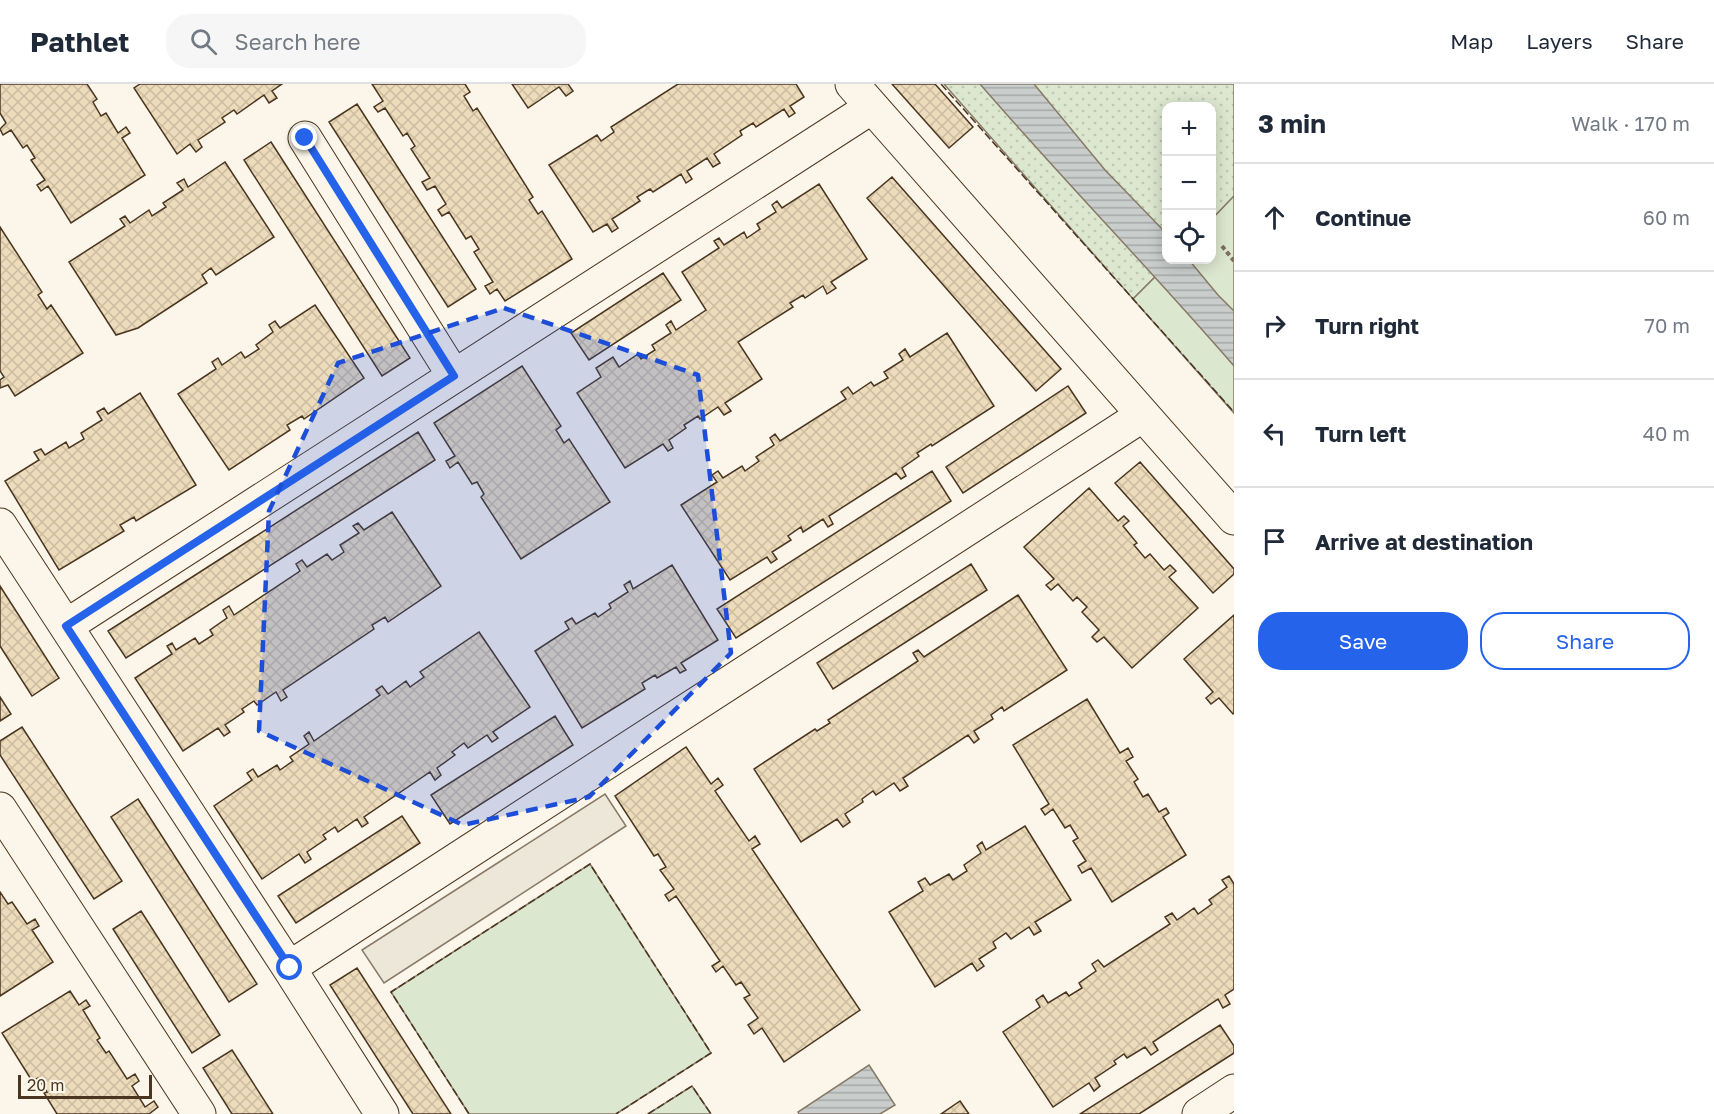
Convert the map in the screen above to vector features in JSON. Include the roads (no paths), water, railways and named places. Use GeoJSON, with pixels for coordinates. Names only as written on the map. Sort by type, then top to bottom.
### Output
{"type":"FeatureCollection","features":[{"type":"Feature","properties":{"kind":"lane"},"geometry":{"type":"LineString","coordinates":[[66,626],[454,376],[862,95],[1234,518]]}},
{"type":"Feature","properties":{"kind":"lane"},"geometry":{"type":"LineString","coordinates":[[305,138],[454,376]]}},
{"type":"Feature","properties":{"kind":"lane"},"geometry":{"type":"LineString","coordinates":[[290,968],[1143,415]]}},
{"type":"Feature","properties":{"kind":"lane"},"geometry":{"type":"LineString","coordinates":[[0,525],[290,968],[382,1114]]}},
{"type":"Feature","properties":{"kind":"lane"},"geometry":{"type":"LineString","coordinates":[[0,809],[199,1114]]}},
{"type":"Feature","properties":{"kind":"lane"},"geometry":{"type":"LineString","coordinates":[[1199,1114],[1234,1091]]}}]}
